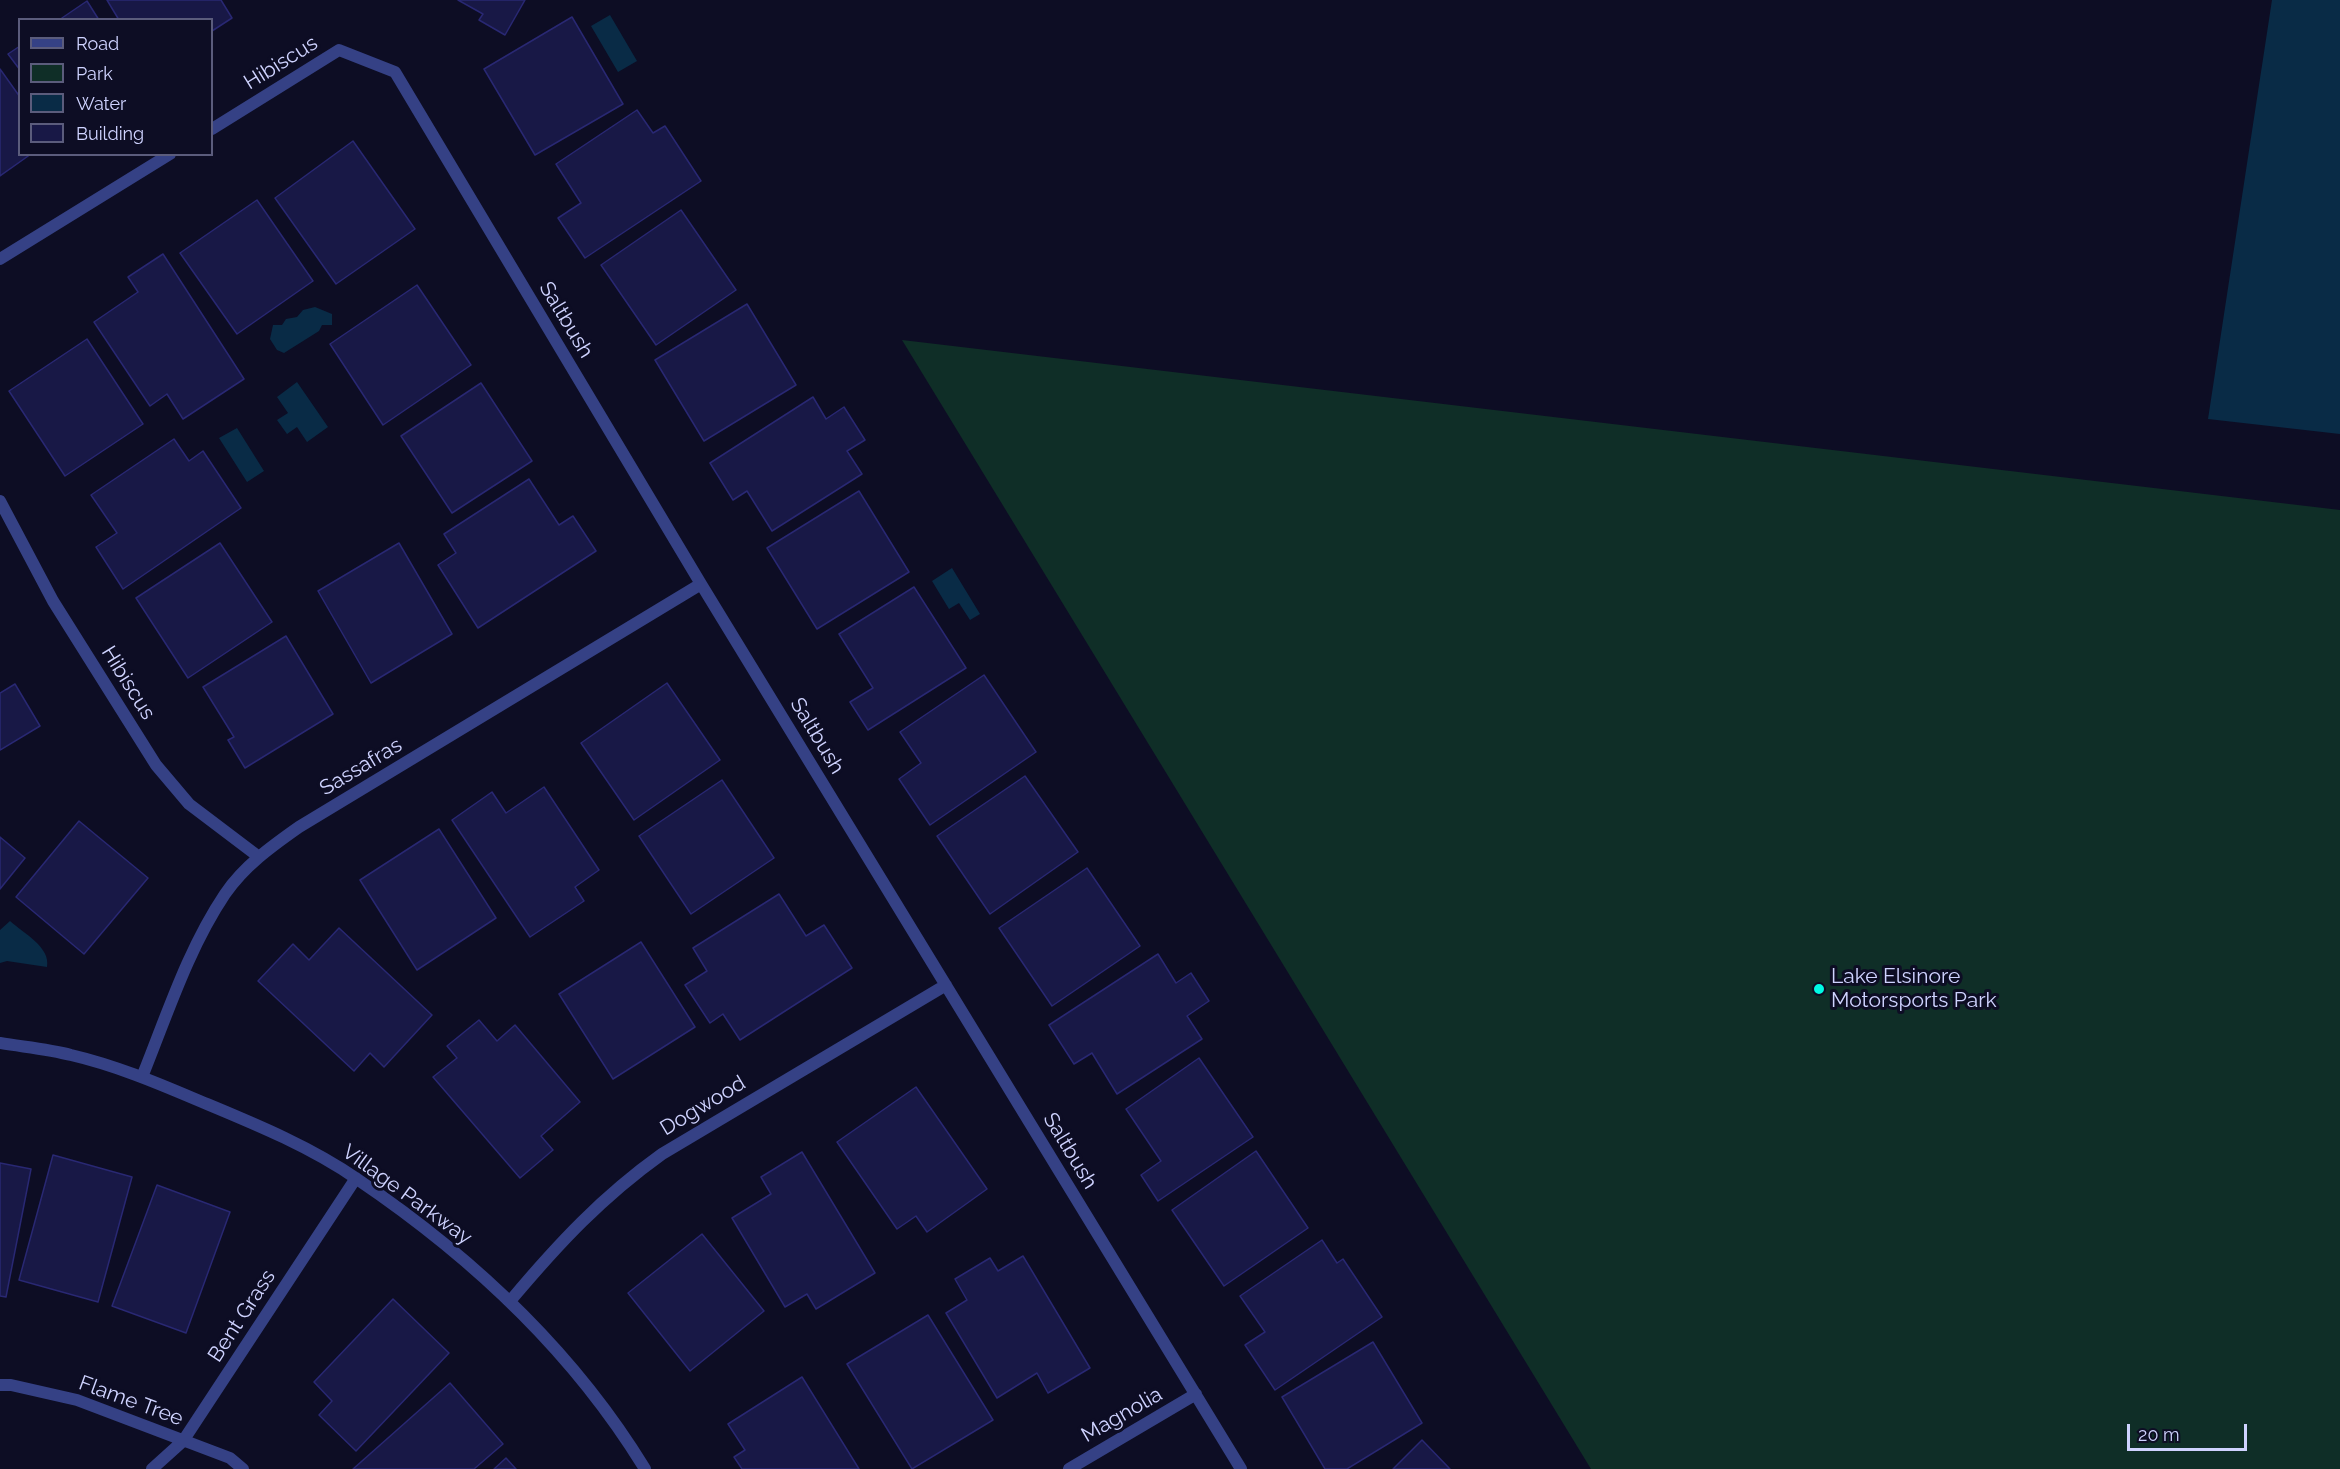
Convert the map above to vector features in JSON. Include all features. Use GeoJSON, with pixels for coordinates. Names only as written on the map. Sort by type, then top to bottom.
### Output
{"type":"FeatureCollection","features":[{"type":"Feature","properties":{"kind":"street","name":"Hibiscus"},"geometry":{"type":"LineString","coordinates":[[213,128],[339,50]]}},
{"type":"Feature","properties":{"kind":"street","name":"Saltbush"},"geometry":{"type":"LineString","coordinates":[[339,50],[395,72],[701,584],[1241,1469]]}},
{"type":"Feature","properties":{"kind":"street"},"geometry":{"type":"LineString","coordinates":[[0,259],[167,156]]}},
{"type":"Feature","properties":{"kind":"street","name":"Hibiscus"},"geometry":{"type":"LineString","coordinates":[[0,501],[53,601],[156,765],[189,804],[259,857]]}},
{"type":"Feature","properties":{"kind":"street","name":"Sassafras"},"geometry":{"type":"LineString","coordinates":[[142,1077],[196,944],[226,893],[259,857],[299,826],[701,584]]}},
{"type":"Feature","properties":{"kind":"street","name":"Dogwood"},"geometry":{"type":"LineString","coordinates":[[511,1300],[560,1242],[618,1185],[662,1154],[946,985]]}},
{"type":"Feature","properties":{"kind":"street","name":"Village Parkway"},"geometry":{"type":"LineString","coordinates":[[0,1043],[72,1055],[142,1077],[265,1128],[356,1178],[431,1233],[511,1300],[580,1375],[645,1469]]}},
{"type":"Feature","properties":{"kind":"street","name":"Bent Grass"},"geometry":{"type":"LineString","coordinates":[[152,1469],[183,1441],[356,1178]]}},
{"type":"Feature","properties":{"kind":"street","name":"Flame Tree"},"geometry":{"type":"LineString","coordinates":[[0,1385],[77,1400],[230,1458],[243,1469]]}},
{"type":"Feature","properties":{"kind":"street","name":"Magnolia"},"geometry":{"type":"LineString","coordinates":[[1069,1469],[1196,1394]]}},
{"type":"Feature","properties":{"kind":"green space","name":"Lake Elsinore Motorsports Park"},"geometry":{"type":"Polygon","coordinates":[[[902,340],[2340,510],[2340,1469],[1591,1469],[902,340]]]}},
{"type":"Feature","properties":{"kind":"water"},"geometry":{"type":"Polygon","coordinates":[[[2272,0],[2340,0],[2340,434],[2208,419],[2272,0]]]}},
{"type":"Feature","properties":{"kind":"water"},"geometry":{"type":"Polygon","coordinates":[[[610,15],[637,61],[618,72],[591,26],[610,15]]]}},
{"type":"Feature","properties":{"kind":"water"},"geometry":{"type":"Polygon","coordinates":[[[315,307],[332,314],[332,325],[322,325],[319,331],[284,353],[277,350],[270,339],[273,325],[282,325],[286,319],[297,317],[303,310],[315,307]]]}},
{"type":"Feature","properties":{"kind":"water"},"geometry":{"type":"Polygon","coordinates":[[[297,382],[328,427],[307,442],[297,427],[287,434],[277,420],[288,413],[277,397],[297,382]]]}},
{"type":"Feature","properties":{"kind":"water"},"geometry":{"type":"Polygon","coordinates":[[[237,428],[264,471],[247,482],[219,438],[237,428]]]}},
{"type":"Feature","properties":{"kind":"water"},"geometry":{"type":"Polygon","coordinates":[[[952,568],[980,614],[970,620],[959,603],[949,609],[932,581],[952,568]]]}},
{"type":"Feature","properties":{"kind":"water"},"geometry":{"type":"Polygon","coordinates":[[[10,921],[45,953],[47,967],[7,961],[0,963],[0,930],[10,921]]]}},
{"type":"Feature","properties":{"kind":"building"},"geometry":{"type":"Polygon","coordinates":[[[107,0],[221,0],[232,18],[213,30],[213,18],[118,18],[107,0]]]}},
{"type":"Feature","properties":{"kind":"building"},"geometry":{"type":"Polygon","coordinates":[[[458,0],[525,0],[505,35],[479,20],[483,14],[458,0]]]}},
{"type":"Feature","properties":{"kind":"building"},"geometry":{"type":"Polygon","coordinates":[[[87,1],[98,18],[62,18],[87,1]]]}},
{"type":"Feature","properties":{"kind":"building"},"geometry":{"type":"Polygon","coordinates":[[[572,17],[623,104],[535,155],[484,69],[572,17]]]}},
{"type":"Feature","properties":{"kind":"building"},"geometry":{"type":"Polygon","coordinates":[[[18,47],[18,67],[8,54],[18,47]]]}},
{"type":"Feature","properties":{"kind":"building"},"geometry":{"type":"Polygon","coordinates":[[[0,69],[18,94],[18,156],[28,156],[0,176],[0,69]]]}},
{"type":"Feature","properties":{"kind":"building"},"geometry":{"type":"Polygon","coordinates":[[[637,110],[653,133],[665,126],[701,181],[585,258],[558,218],[581,203],[556,164],[637,110]]]}},
{"type":"Feature","properties":{"kind":"building"},"geometry":{"type":"Polygon","coordinates":[[[353,141],[415,229],[336,284],[275,198],[353,141]]]}},
{"type":"Feature","properties":{"kind":"building"},"geometry":{"type":"Polygon","coordinates":[[[257,200],[313,281],[237,334],[180,253],[257,200]]]}},
{"type":"Feature","properties":{"kind":"building"},"geometry":{"type":"Polygon","coordinates":[[[681,210],[736,290],[656,345],[601,265],[681,210]]]}},
{"type":"Feature","properties":{"kind":"building"},"geometry":{"type":"Polygon","coordinates":[[[163,254],[244,379],[183,419],[167,394],[150,406],[94,322],[138,292],[128,277],[163,254]]]}},
{"type":"Feature","properties":{"kind":"building"},"geometry":{"type":"Polygon","coordinates":[[[417,285],[471,365],[383,425],[330,344],[417,285]]]}},
{"type":"Feature","properties":{"kind":"building"},"geometry":{"type":"Polygon","coordinates":[[[747,304],[796,385],[704,441],[655,360],[747,304]]]}},
{"type":"Feature","properties":{"kind":"building"},"geometry":{"type":"Polygon","coordinates":[[[87,339],[143,424],[65,476],[9,391],[87,339]]]}},
{"type":"Feature","properties":{"kind":"building"},"geometry":{"type":"Polygon","coordinates":[[[481,383],[532,461],[452,513],[401,436],[481,383]]]}},
{"type":"Feature","properties":{"kind":"building"},"geometry":{"type":"Polygon","coordinates":[[[813,397],[826,419],[844,407],[865,440],[847,451],[862,474],[772,531],[747,491],[733,500],[710,463],[813,397]]]}},
{"type":"Feature","properties":{"kind":"building"},"geometry":{"type":"Polygon","coordinates":[[[174,439],[189,461],[203,451],[241,508],[123,589],[96,547],[117,533],[91,495],[174,439]]]}},
{"type":"Feature","properties":{"kind":"building"},"geometry":{"type":"Polygon","coordinates":[[[529,479],[559,525],[573,516],[596,551],[478,628],[438,565],[456,553],[444,534],[529,479]]]}},
{"type":"Feature","properties":{"kind":"building"},"geometry":{"type":"Polygon","coordinates":[[[859,491],[909,572],[817,629],[767,548],[859,491]]]}},
{"type":"Feature","properties":{"kind":"building"},"geometry":{"type":"Polygon","coordinates":[[[220,543],[272,622],[188,678],[136,598],[220,543]]]}},
{"type":"Feature","properties":{"kind":"building"},"geometry":{"type":"Polygon","coordinates":[[[399,543],[452,634],[371,683],[318,591],[399,543]]]}},
{"type":"Feature","properties":{"kind":"building"},"geometry":{"type":"Polygon","coordinates":[[[914,587],[966,668],[868,730],[850,702],[873,688],[839,634],[914,587]]]}},
{"type":"Feature","properties":{"kind":"building"},"geometry":{"type":"Polygon","coordinates":[[[286,636],[333,714],[245,768],[228,740],[234,737],[203,687],[286,636]]]}},
{"type":"Feature","properties":{"kind":"building"},"geometry":{"type":"Polygon","coordinates":[[[984,675],[1036,752],[930,825],[899,779],[921,763],[900,732],[984,675]]]}},
{"type":"Feature","properties":{"kind":"building"},"geometry":{"type":"Polygon","coordinates":[[[667,683],[720,760],[634,820],[581,743],[667,683]]]}},
{"type":"Feature","properties":{"kind":"building"},"geometry":{"type":"Polygon","coordinates":[[[15,684],[40,726],[0,750],[0,693],[15,684]]]}},
{"type":"Feature","properties":{"kind":"building"},"geometry":{"type":"Polygon","coordinates":[[[1025,776],[1078,852],[990,914],[937,836],[1025,776]]]}},
{"type":"Feature","properties":{"kind":"building"},"geometry":{"type":"Polygon","coordinates":[[[722,780],[774,858],[691,914],[639,836],[722,780]]]}},
{"type":"Feature","properties":{"kind":"building"},"geometry":{"type":"Polygon","coordinates":[[[544,787],[599,870],[575,887],[584,901],[530,937],[452,820],[492,792],[506,813],[544,787]]]}},
{"type":"Feature","properties":{"kind":"building"},"geometry":{"type":"Polygon","coordinates":[[[79,821],[148,878],[84,954],[16,897],[79,821]]]}},
{"type":"Feature","properties":{"kind":"building"},"geometry":{"type":"Polygon","coordinates":[[[439,829],[496,918],[417,970],[360,880],[439,829]]]}},
{"type":"Feature","properties":{"kind":"building"},"geometry":{"type":"Polygon","coordinates":[[[0,837],[25,858],[0,889],[0,837]]]}},
{"type":"Feature","properties":{"kind":"building"},"geometry":{"type":"Polygon","coordinates":[[[1087,868],[1140,946],[1052,1006],[999,928],[1087,868]]]}},
{"type":"Feature","properties":{"kind":"building"},"geometry":{"type":"Polygon","coordinates":[[[779,894],[806,936],[824,925],[852,968],[740,1040],[723,1014],[710,1023],[685,985],[707,971],[693,948],[779,894]]]}},
{"type":"Feature","properties":{"kind":"building"},"geometry":{"type":"Polygon","coordinates":[[[339,928],[432,1015],[384,1067],[370,1053],[354,1071],[258,981],[293,944],[309,960],[339,928]]]}},
{"type":"Feature","properties":{"kind":"building"},"geometry":{"type":"Polygon","coordinates":[[[641,942],[695,1027],[613,1079],[559,994],[641,942]]]}},
{"type":"Feature","properties":{"kind":"building"},"geometry":{"type":"Polygon","coordinates":[[[1158,954],[1176,983],[1191,973],[1209,1001],[1187,1016],[1202,1039],[1117,1094],[1092,1053],[1074,1064],[1049,1025],[1158,954]]]}},
{"type":"Feature","properties":{"kind":"building"},"geometry":{"type":"Polygon","coordinates":[[[479,1020],[497,1041],[515,1025],[580,1102],[541,1136],[553,1150],[520,1178],[433,1077],[457,1058],[447,1046],[479,1020]]]}},
{"type":"Feature","properties":{"kind":"building"},"geometry":{"type":"Polygon","coordinates":[[[1199,1058],[1253,1137],[1158,1201],[1141,1175],[1161,1161],[1126,1109],[1199,1058]]]}},
{"type":"Feature","properties":{"kind":"building"},"geometry":{"type":"Polygon","coordinates":[[[916,1087],[987,1189],[927,1232],[916,1216],[897,1229],[837,1142],[916,1087]]]}},
{"type":"Feature","properties":{"kind":"building"},"geometry":{"type":"Polygon","coordinates":[[[1256,1151],[1308,1228],[1224,1286],[1172,1210],[1256,1151]]]}},
{"type":"Feature","properties":{"kind":"building"},"geometry":{"type":"Polygon","coordinates":[[[802,1152],[875,1273],[816,1309],[807,1294],[785,1307],[732,1218],[771,1194],[761,1177],[802,1152]]]}},
{"type":"Feature","properties":{"kind":"building"},"geometry":{"type":"Polygon","coordinates":[[[53,1155],[132,1177],[98,1302],[19,1280],[53,1155]]]}},
{"type":"Feature","properties":{"kind":"building"},"geometry":{"type":"Polygon","coordinates":[[[0,1163],[31,1169],[6,1297],[0,1296],[0,1163]]]}},
{"type":"Feature","properties":{"kind":"building"},"geometry":{"type":"Polygon","coordinates":[[[157,1185],[230,1212],[186,1333],[112,1306],[157,1185]]]}},
{"type":"Feature","properties":{"kind":"building"},"geometry":{"type":"Polygon","coordinates":[[[702,1234],[764,1311],[690,1371],[628,1293],[702,1234]]]}},
{"type":"Feature","properties":{"kind":"building"},"geometry":{"type":"Polygon","coordinates":[[[1322,1240],[1337,1263],[1343,1259],[1382,1317],[1275,1390],[1245,1345],[1265,1332],[1240,1296],[1322,1240]]]}},
{"type":"Feature","properties":{"kind":"building"},"geometry":{"type":"Polygon","coordinates":[[[1023,1256],[1090,1368],[1048,1393],[1037,1373],[997,1398],[946,1313],[967,1300],[955,1279],[990,1258],[998,1271],[1023,1256]]]}},
{"type":"Feature","properties":{"kind":"building"},"geometry":{"type":"Polygon","coordinates":[[[393,1299],[449,1353],[356,1451],[319,1415],[332,1401],[314,1382],[393,1299]]]}},
{"type":"Feature","properties":{"kind":"building"},"geometry":{"type":"Polygon","coordinates":[[[928,1315],[993,1420],[912,1469],[847,1364],[928,1315]]]}},
{"type":"Feature","properties":{"kind":"building"},"geometry":{"type":"Polygon","coordinates":[[[1373,1342],[1422,1423],[1347,1469],[1325,1469],[1282,1397],[1373,1342]]]}},
{"type":"Feature","properties":{"kind":"building"},"geometry":{"type":"Polygon","coordinates":[[[802,1377],[859,1469],[742,1469],[734,1457],[745,1450],[728,1424],[802,1377]]]}},
{"type":"Feature","properties":{"kind":"building"},"geometry":{"type":"Polygon","coordinates":[[[450,1383],[503,1444],[474,1469],[353,1469],[450,1383]]]}},
{"type":"Feature","properties":{"kind":"building"},"geometry":{"type":"Polygon","coordinates":[[[1422,1440],[1450,1469],[1393,1469],[1422,1440]]]}},
{"type":"Feature","properties":{"kind":"building"},"geometry":{"type":"Polygon","coordinates":[[[506,1458],[516,1469],[494,1469],[506,1458]]]}},
{"type":"Feature","properties":{"kind":"place","name":"Lake Elsinore Motorsports Park"},"geometry":{"type":"Point","coordinates":[1819,989]}}]}
